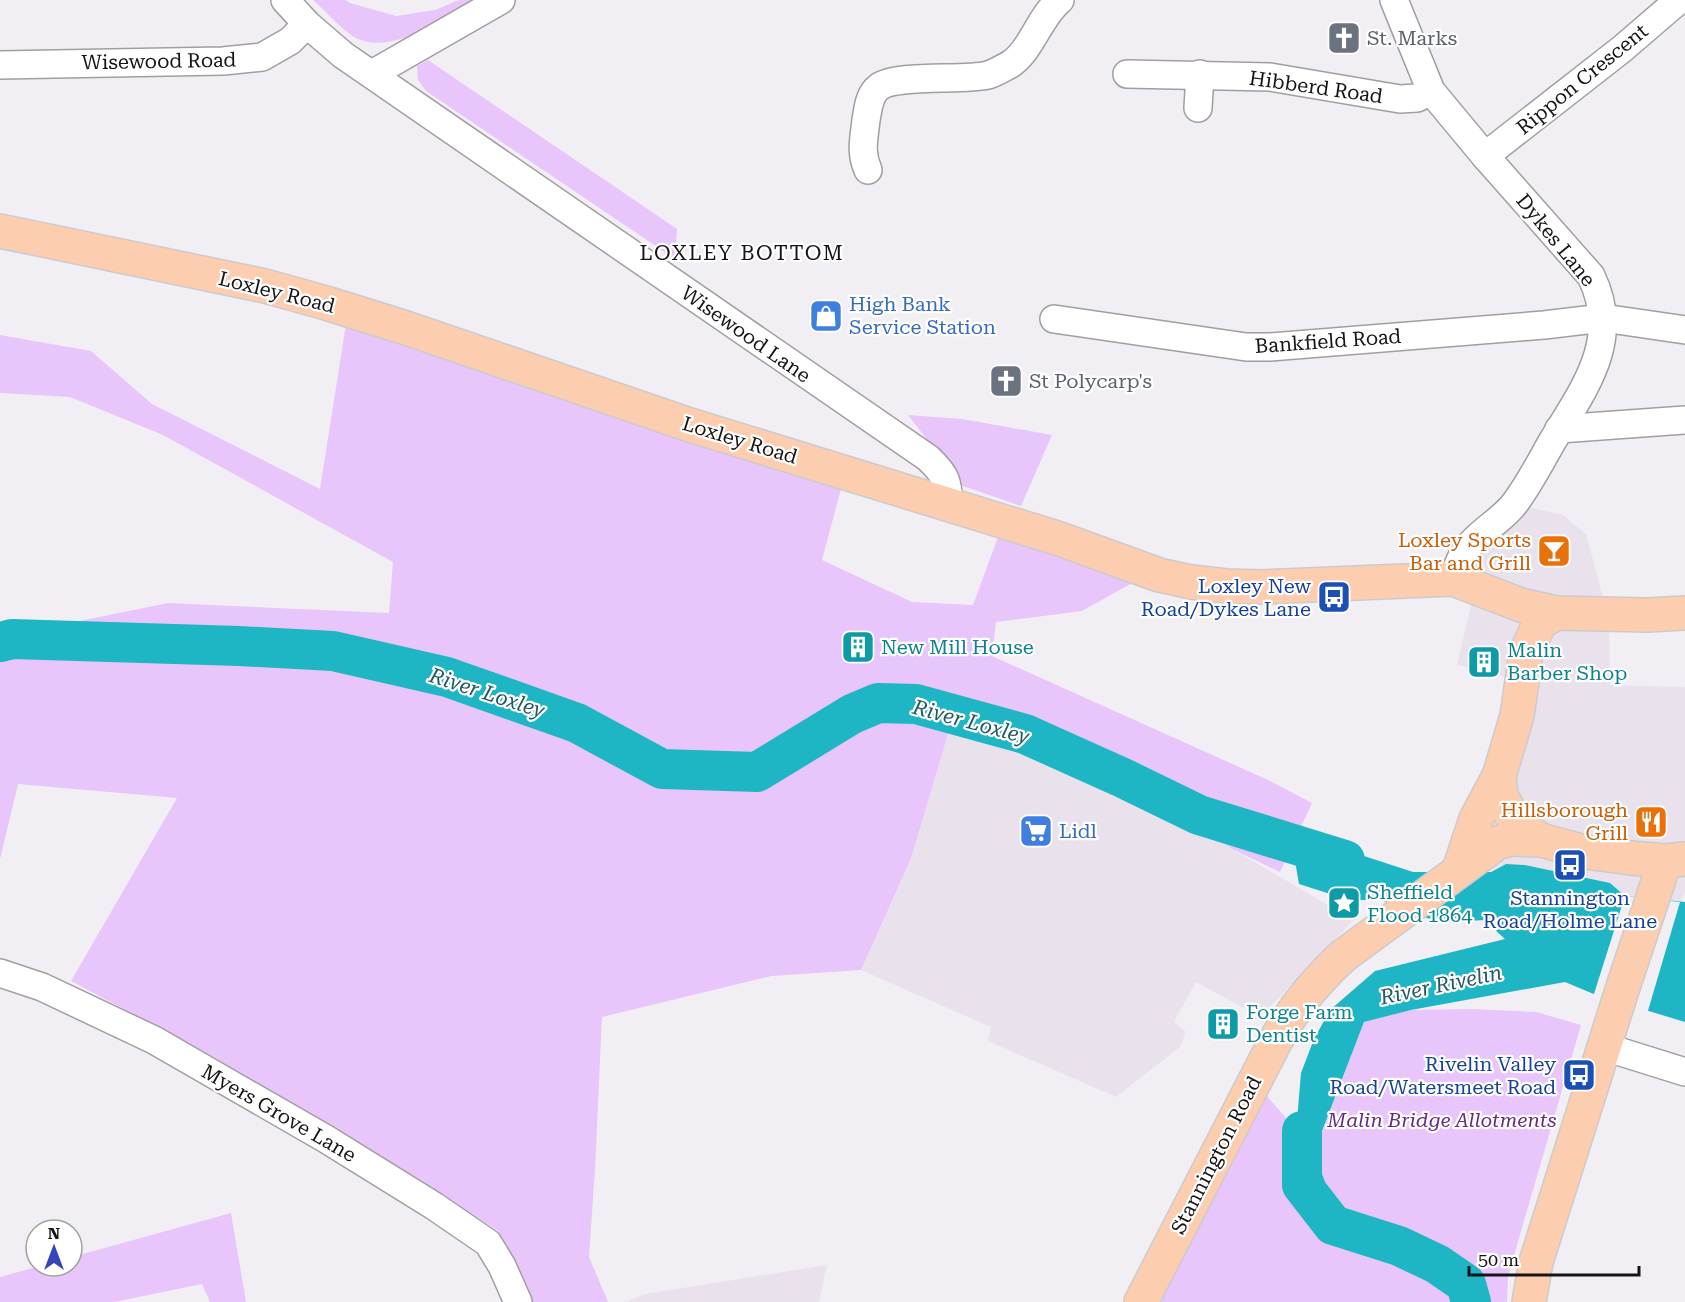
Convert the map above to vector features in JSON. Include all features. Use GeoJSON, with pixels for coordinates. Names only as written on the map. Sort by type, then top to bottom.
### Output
{"type":"FeatureCollection","features":[{"type":"Feature","properties":{"kind":"main road","name":"Loxley Road"},"geometry":{"type":"LineString","coordinates":[[0,231],[265,286],[326,303],[690,425],[1057,538],[1159,576],[1226,586],[1261,587],[1453,579],[1521,605],[1557,613],[1647,615],[1685,613]]}},
{"type":"Feature","properties":{"kind":"main road"},"geometry":{"type":"LineString","coordinates":[[1485,591],[1516,629],[1526,653]]}},
{"type":"Feature","properties":{"kind":"main road"},"geometry":{"type":"LineString","coordinates":[[1459,870],[1476,819],[1499,776],[1517,716],[1526,653],[1540,622],[1557,613]]}},
{"type":"Feature","properties":{"kind":"main road"},"geometry":{"type":"LineString","coordinates":[[1499,776],[1501,795],[1510,813],[1523,828],[1541,840],[1585,852],[1675,860],[1654,895],[1615,1012],[1536,1262],[1529,1302]]}},
{"type":"Feature","properties":{"kind":"main road","name":"Stannington Road"},"geometry":{"type":"LineString","coordinates":[[1141,1302],[1281,1030],[1302,1000],[1343,956],[1497,843],[1511,840],[1541,840]]}},
{"type":"Feature","properties":{"kind":"street","name":"Wisewood Lane"},"geometry":{"type":"LineString","coordinates":[[285,0],[307,24],[343,55],[928,458],[941,470],[948,484],[949,505]]}},
{"type":"Feature","properties":{"kind":"street"},"geometry":{"type":"LineString","coordinates":[[372,74],[501,0]]}},
{"type":"Feature","properties":{"kind":"street"},"geometry":{"type":"LineString","coordinates":[[868,170],[862,157],[865,130],[872,94],[879,86],[896,81],[988,75],[1012,63],[1060,0]]}},
{"type":"Feature","properties":{"kind":"street","name":"Dykes Lane"},"geometry":{"type":"LineString","coordinates":[[1394,0],[1431,91],[1591,276],[1599,293],[1603,318],[1597,361],[1584,388],[1515,504],[1466,549],[1453,579]]}},
{"type":"Feature","properties":{"kind":"street","name":"Rippon Crescent"},"geometry":{"type":"LineString","coordinates":[[1485,156],[1622,49],[1679,0]]}},
{"type":"Feature","properties":{"kind":"street","name":"Wisewood Road"},"geometry":{"type":"LineString","coordinates":[[0,65],[223,61],[262,57],[290,41],[307,24]]}},
{"type":"Feature","properties":{"kind":"street","name":"Hibberd Road"},"geometry":{"type":"LineString","coordinates":[[1126,74],[1270,77],[1400,99],[1417,98],[1431,91]]}},
{"type":"Feature","properties":{"kind":"street"},"geometry":{"type":"LineString","coordinates":[[1198,108],[1200,74]]}},
{"type":"Feature","properties":{"kind":"street","name":"Bankfield Road"},"geometry":{"type":"LineString","coordinates":[[1054,319],[1246,347],[1532,326],[1603,318],[1685,330]]}},
{"type":"Feature","properties":{"kind":"street"},"geometry":{"type":"LineString","coordinates":[[1559,429],[1685,420]]}},
{"type":"Feature","properties":{"kind":"street","name":"Myers Grove Lane"},"geometry":{"type":"LineString","coordinates":[[0,973],[42,987],[154,1040],[326,1139],[434,1206],[488,1243],[502,1266],[518,1302]]}},
{"type":"Feature","properties":{"kind":"street"},"geometry":{"type":"LineString","coordinates":[[1605,1047],[1685,1072]]}},
{"type":"Feature","properties":{"kind":"shaded area"},"geometry":{"type":"Polygon","coordinates":[[[1515,504],[1563,515],[1586,534],[1609,619],[1610,685],[1685,687],[1685,893],[1680,902],[1625,896],[1610,883],[1525,865],[1506,864],[1488,871],[1445,855],[1516,721],[1522,681],[1457,665],[1475,588],[1453,578],[1515,504]]]}},
{"type":"Feature","properties":{"kind":"shaded area"},"geometry":{"type":"Polygon","coordinates":[[[950,726],[1191,818],[1232,849],[1354,920],[1260,1017],[1196,982],[1174,1022],[1186,1032],[1180,1047],[1116,1097],[988,1041],[991,1027],[861,970],[911,860],[950,726]]]}},
{"type":"Feature","properties":{"kind":"shaded area"},"geometry":{"type":"Polygon","coordinates":[[[827,1265],[819,1302],[626,1302],[645,1294],[827,1265]]]}},
{"type":"Feature","properties":{"kind":"green space"},"geometry":{"type":"Polygon","coordinates":[[[313,0],[346,0],[396,16],[435,10],[459,0],[479,0],[416,34],[381,43],[365,41],[351,35],[313,0]]]}},
{"type":"Feature","properties":{"kind":"green space"},"geometry":{"type":"Polygon","coordinates":[[[428,60],[677,229],[675,259],[426,91],[418,80],[417,66],[428,60]]]}},
{"type":"Feature","properties":{"kind":"green space"},"geometry":{"type":"Polygon","coordinates":[[[346,324],[842,485],[822,560],[912,602],[973,605],[998,537],[1134,582],[1082,611],[996,622],[992,656],[1268,780],[1312,803],[1280,872],[1232,849],[1191,818],[950,727],[911,859],[861,970],[771,976],[602,1017],[589,1257],[608,1302],[529,1302],[522,1274],[497,1230],[383,1158],[214,1057],[71,981],[177,798],[18,784],[0,859],[0,642],[21,633],[168,603],[389,613],[393,562],[163,435],[70,397],[0,393],[0,335],[91,351],[152,404],[320,489],[346,324]]]}},
{"type":"Feature","properties":{"kind":"green space"},"geometry":{"type":"Polygon","coordinates":[[[908,415],[962,419],[1052,435],[1021,506],[963,486],[908,415]]]}},
{"type":"Feature","properties":{"kind":"green space","name":"Malin Bridge Allotments"},"geometry":{"type":"Polygon","coordinates":[[[1472,1009],[1536,1012],[1581,1025],[1508,1276],[1507,1302],[1160,1302],[1266,1095],[1315,1151],[1364,1022],[1411,1010],[1472,1009]]]}},
{"type":"Feature","properties":{"kind":"green space"},"geometry":{"type":"Polygon","coordinates":[[[231,1213],[246,1302],[210,1302],[202,1284],[114,1302],[0,1302],[0,1277],[24,1270],[24,1278],[84,1278],[84,1254],[231,1213]]]}},
{"type":"Feature","properties":{"kind":"water"},"geometry":{"type":"Polygon","coordinates":[[[1315,840],[1413,872],[1491,872],[1506,864],[1525,865],[1610,883],[1625,896],[1685,902],[1685,1022],[1596,995],[1565,982],[1411,1010],[1364,1022],[1314,1152],[1325,1182],[1296,1187],[1295,1144],[1301,1073],[1314,1039],[1330,1010],[1375,971],[1505,939],[1484,920],[1440,923],[1381,900],[1349,900],[1299,884],[1292,844],[1315,840]]]}},
{"type":"Feature","properties":{"kind":"pier"},"geometry":{"type":"Polygon","coordinates":[[[1625,896],[1680,902],[1647,1014],[1593,997],[1625,896]]]}},
{"type":"Feature","properties":{"kind":"waterway","name":"River Loxley"},"geometry":{"type":"LineString","coordinates":[[0,642],[12,639],[333,651],[447,677],[577,723],[662,769],[757,772],[852,714],[878,703],[916,704],[1025,734],[1199,815],[1345,860]]}},
{"type":"Feature","properties":{"kind":"waterway","name":"River Rivelin"},"geometry":{"type":"LineString","coordinates":[[1302,1131],[1302,1185],[1333,1225],[1399,1246],[1437,1264],[1466,1284],[1471,1302]]}},
{"type":"Feature","properties":{"kind":"place","name":"St. Marks"},"geometry":{"type":"Point","coordinates":[1344,38]}},
{"type":"Feature","properties":{"kind":"place","name":"High Bank Service Station"},"geometry":{"type":"Point","coordinates":[826,316]}},
{"type":"Feature","properties":{"kind":"place","name":"St Polycarp's"},"geometry":{"type":"Point","coordinates":[1006,381]}},
{"type":"Feature","properties":{"kind":"place","name":"Loxley Sports Bar and Grill"},"geometry":{"type":"Point","coordinates":[1554,551]}},
{"type":"Feature","properties":{"kind":"place","name":"Loxley New Road/Dykes Lane"},"geometry":{"type":"Point","coordinates":[1334,597]}},
{"type":"Feature","properties":{"kind":"place","name":"New Mill House"},"geometry":{"type":"Point","coordinates":[858,647]}},
{"type":"Feature","properties":{"kind":"place","name":"Malin Barber Shop"},"geometry":{"type":"Point","coordinates":[1484,662]}},
{"type":"Feature","properties":{"kind":"place","name":"Hillsborough Grill"},"geometry":{"type":"Point","coordinates":[1651,822]}},
{"type":"Feature","properties":{"kind":"place","name":"Lidl"},"geometry":{"type":"Point","coordinates":[1036,831]}},
{"type":"Feature","properties":{"kind":"place","name":"Stannington Road/Holme Lane"},"geometry":{"type":"Point","coordinates":[1570,865]}},
{"type":"Feature","properties":{"kind":"place","name":"Sheffield Flood 1864"},"geometry":{"type":"Point","coordinates":[1344,903]}},
{"type":"Feature","properties":{"kind":"place","name":"Forge Farm Dentist"},"geometry":{"type":"Point","coordinates":[1223,1024]}},
{"type":"Feature","properties":{"kind":"place","name":"Rivelin Valley Road/Watersmeet Road"},"geometry":{"type":"Point","coordinates":[1579,1075]}},
{"type":"Feature","properties":{"kind":"district","name":"LOXLEY BOTTOM"},"geometry":{"type":"Point","coordinates":[742,253]}}]}
